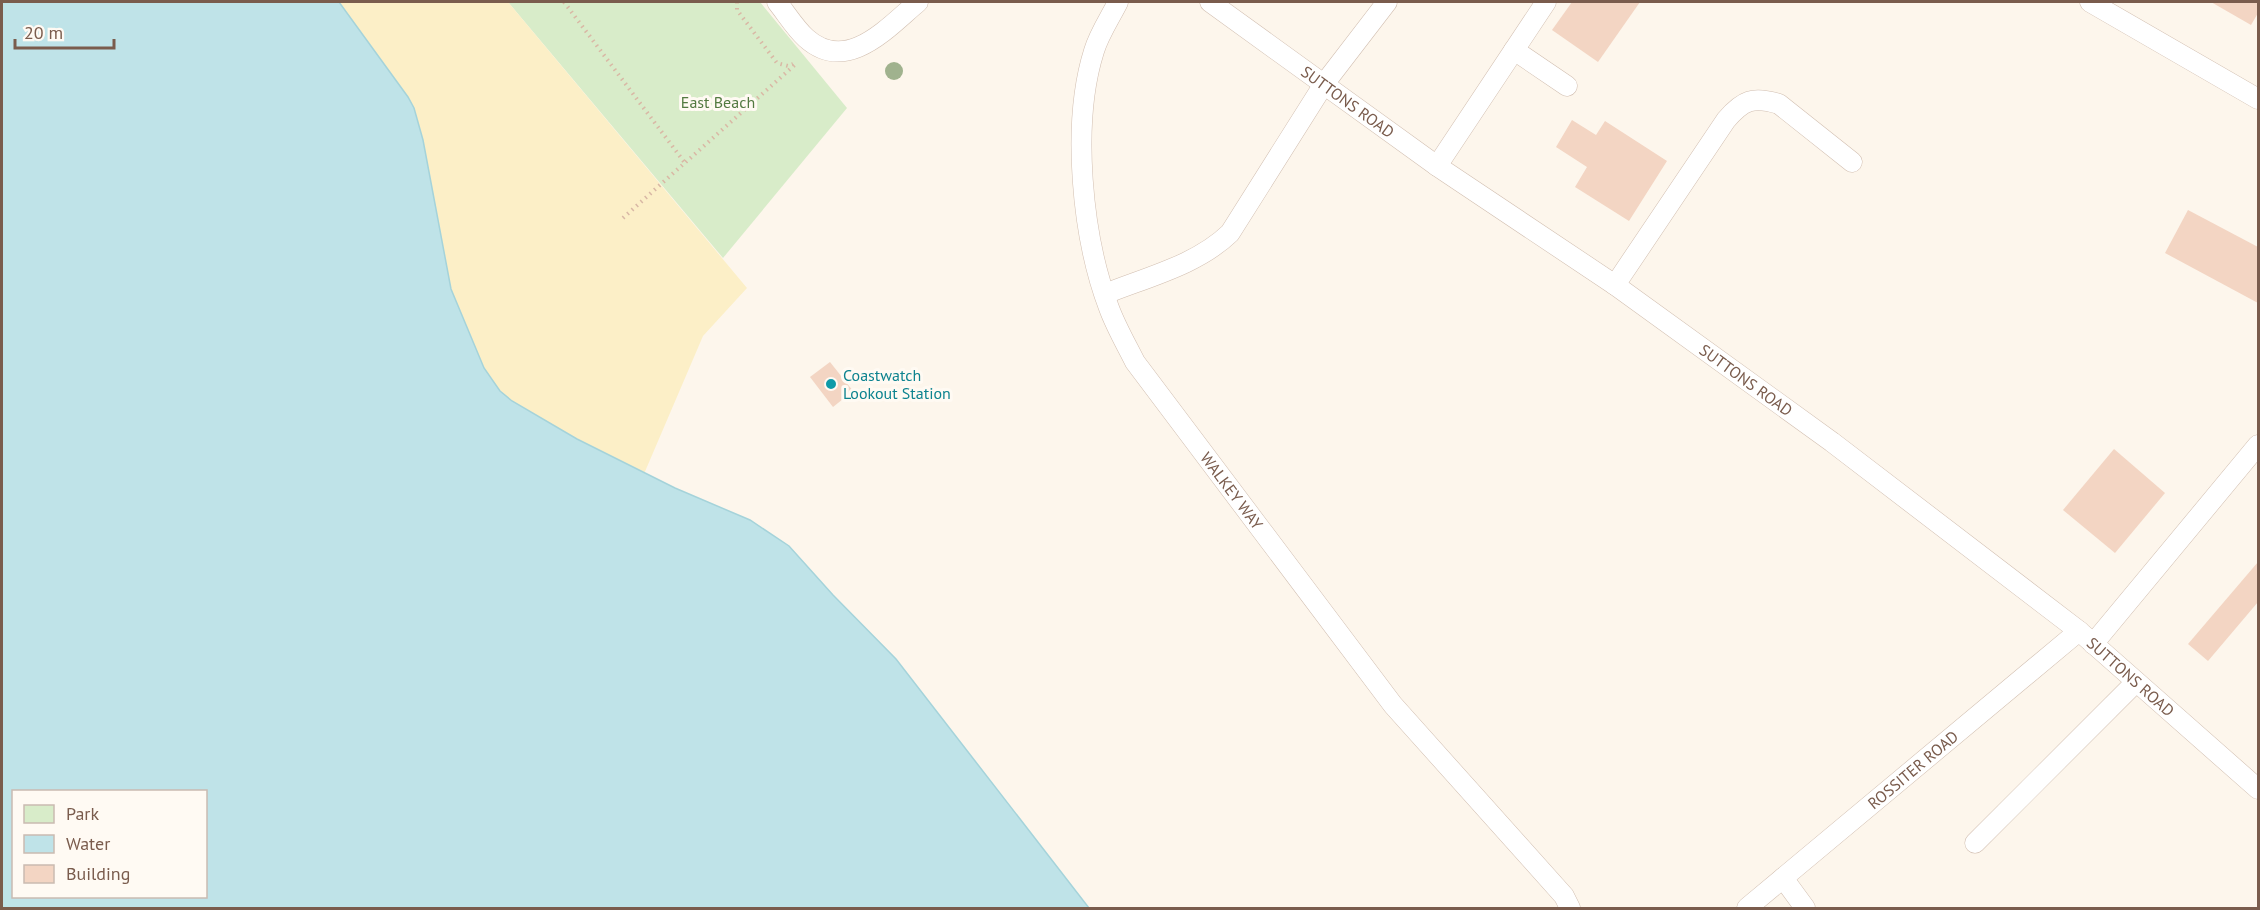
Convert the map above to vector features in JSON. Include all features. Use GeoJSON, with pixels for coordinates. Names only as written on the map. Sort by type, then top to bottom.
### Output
{"type":"FeatureCollection","features":[{"type":"Feature","properties":{"kind":"lane"},"geometry":{"type":"LineString","coordinates":[[777,2],[805,37],[814,44],[828,50],[850,52],[871,42],[918,2]]}},
{"type":"Feature","properties":{"kind":"lane","name":"WALKEY WAY"},"geometry":{"type":"LineString","coordinates":[[1118,2],[1094,51],[1084,106],[1082,168],[1090,245],[1109,308],[1135,362],[1386,696],[1564,896],[1570,909]]}},
{"type":"Feature","properties":{"kind":"lane","name":"SUTTONS ROAD"},"geometry":{"type":"LineString","coordinates":[[1210,2],[1437,166],[1615,285],[1832,441],[2086,638],[2259,789]]}},
{"type":"Feature","properties":{"kind":"lane"},"geometry":{"type":"LineString","coordinates":[[1437,166],[1546,2]]}},
{"type":"Feature","properties":{"kind":"lane"},"geometry":{"type":"LineString","coordinates":[[2090,2],[2259,99]]}},
{"type":"Feature","properties":{"kind":"lane"},"geometry":{"type":"LineString","coordinates":[[1105,294],[1199,256],[1215,247],[1230,233],[1324,84],[1382,9]]}},
{"type":"Feature","properties":{"kind":"lane"},"geometry":{"type":"LineString","coordinates":[[1514,50],[1567,86]]}},
{"type":"Feature","properties":{"kind":"lane"},"geometry":{"type":"LineString","coordinates":[[1615,285],[1726,120],[1738,106],[1751,100],[1765,100],[1779,104],[1852,162]]}},
{"type":"Feature","properties":{"kind":"lane","name":"ROSSITER ROAD"},"geometry":{"type":"LineString","coordinates":[[1747,909],[2086,638],[2259,445]]}},
{"type":"Feature","properties":{"kind":"lane"},"geometry":{"type":"LineString","coordinates":[[1975,843],[2136,682]]}},
{"type":"Feature","properties":{"kind":"lane"},"geometry":{"type":"LineString","coordinates":[[1784,878],[1805,909]]}},
{"type":"Feature","properties":{"kind":"path"},"geometry":{"type":"LineString","coordinates":[[564,2],[685,163]]}},
{"type":"Feature","properties":{"kind":"path"},"geometry":{"type":"LineString","coordinates":[[623,218],[797,63],[788,66],[777,63],[737,10],[737,2]]}},
{"type":"Feature","properties":{"kind":"green space","name":"East Beach"},"geometry":{"type":"Polygon","coordinates":[[[508,2],[760,2],[847,108],[723,258],[508,2]]]}},
{"type":"Feature","properties":{"kind":"sand"},"geometry":{"type":"Polygon","coordinates":[[[147,2],[508,2],[747,288],[703,336],[614,544],[147,2]]]}},
{"type":"Feature","properties":{"kind":"water"},"geometry":{"type":"Polygon","coordinates":[[[2,2],[339,2],[414,108],[423,140],[451,289],[484,368],[500,391],[512,401],[577,439],[675,488],[750,520],[789,546],[896,659],[1089,908],[2,908],[2,2]]]}},
{"type":"Feature","properties":{"kind":"building"},"geometry":{"type":"Polygon","coordinates":[[[1572,2],[1640,2],[1598,62],[1552,30],[1572,2]]]}},
{"type":"Feature","properties":{"kind":"building"},"geometry":{"type":"Polygon","coordinates":[[[2211,2],[2258,2],[2258,13],[2251,25],[2211,2]]]}},
{"type":"Feature","properties":{"kind":"building"},"geometry":{"type":"Polygon","coordinates":[[[1572,120],[1596,135],[1605,121],[1667,161],[1629,221],[1575,187],[1587,167],[1556,147],[1572,120]]]}},
{"type":"Feature","properties":{"kind":"building"},"geometry":{"type":"Polygon","coordinates":[[[2188,210],[2258,247],[2258,303],[2165,253],[2188,210]]]}},
{"type":"Feature","properties":{"kind":"building","name":"Coastwatch Lookout Station"},"geometry":{"type":"Polygon","coordinates":[[[830,362],[853,391],[833,407],[810,377],[830,362]]]}},
{"type":"Feature","properties":{"kind":"building"},"geometry":{"type":"Polygon","coordinates":[[[2114,449],[2165,493],[2115,553],[2063,510],[2114,449]]]}},
{"type":"Feature","properties":{"kind":"building"},"geometry":{"type":"Polygon","coordinates":[[[2258,562],[2258,602],[2208,661],[2188,644],[2258,562]]]}},
{"type":"Feature","properties":{"kind":"place","name":"Coastwatch Lookout Station"},"geometry":{"type":"Point","coordinates":[831,384]}}]}
